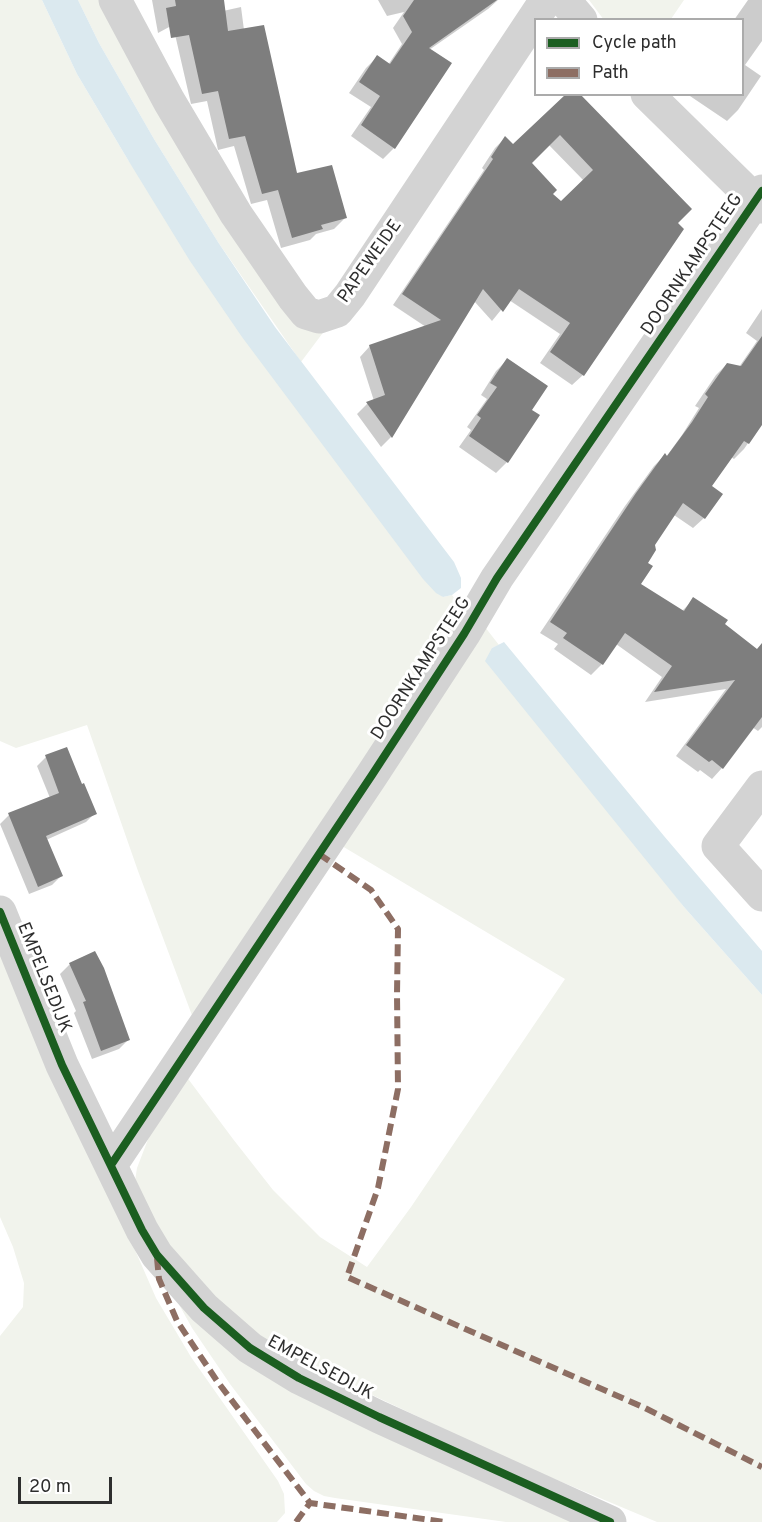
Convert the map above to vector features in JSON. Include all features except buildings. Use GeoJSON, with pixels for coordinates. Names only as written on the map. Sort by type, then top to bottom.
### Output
{"type":"FeatureCollection","features":[{"type":"Feature","properties":{"kind":"street","name":"PAPEWEIDE"},"geometry":{"type":"LineString","coordinates":[[115,0],[169,101],[236,214],[293,297],[306,313],[319,317],[337,311],[350,295],[534,18]]}},
{"type":"Feature","properties":{"kind":"street","name":"PAPEWEIDE"},"geometry":{"type":"LineString","coordinates":[[534,18],[546,0]]}},
{"type":"Feature","properties":{"kind":"street"},"geometry":{"type":"LineString","coordinates":[[564,0],[579,18]]}},
{"type":"Feature","properties":{"kind":"street"},"geometry":{"type":"LineString","coordinates":[[649,96],[760,200]]}},
{"type":"Feature","properties":{"kind":"street","name":"DOORNKAMPSTEEG"},"geometry":{"type":"LineString","coordinates":[[111,1165],[464,634],[497,578],[760,200]]}},
{"type":"Feature","properties":{"kind":"street"},"geometry":{"type":"LineString","coordinates":[[762,788],[718,846],[762,895]]}},
{"type":"Feature","properties":{"kind":"street","name":"EMPELSEDIJK"},"geometry":{"type":"LineString","coordinates":[[0,912],[63,1065],[141,1230],[157,1255],[204,1308],[250,1348],[298,1378],[610,1522]]}},
{"type":"Feature","properties":{"kind":"shaded area"},"geometry":{"type":"Polygon","coordinates":[[[0,0],[42,0],[77,74],[128,160],[443,597],[452,595],[469,617],[196,1026],[87,725],[16,748],[0,741],[0,0]]]}},
{"type":"Feature","properties":{"kind":"shaded area"},"geometry":{"type":"Polygon","coordinates":[[[42,0],[78,0],[99,43],[154,139],[218,242],[275,327],[454,562],[461,578],[461,588],[452,595],[443,597],[423,579],[242,337],[190,261],[128,160],[77,74],[42,0]]]}},
{"type":"Feature","properties":{"kind":"shaded area"},"geometry":{"type":"Polygon","coordinates":[[[78,0],[103,0],[328,326],[301,362],[218,242],[154,139],[99,43],[78,0]]]}},
{"type":"Feature","properties":{"kind":"shaded area"},"geometry":{"type":"Polygon","coordinates":[[[589,0],[684,0],[672,18],[602,18],[589,0]]]}},
{"type":"Feature","properties":{"kind":"shaded area"},"geometry":{"type":"Polygon","coordinates":[[[485,627],[499,645],[492,648],[684,907],[762,995],[762,1522],[657,1522],[514,1462],[349,1384],[259,1336],[222,1304],[168,1246],[135,1181],[137,1168],[152,1129],[186,1076],[273,1190],[320,1237],[367,1267],[411,1207],[565,979],[342,846],[485,627]]]}},
{"type":"Feature","properties":{"kind":"shaded area"},"geometry":{"type":"Polygon","coordinates":[[[504,642],[762,951],[762,995],[684,907],[485,661],[492,648],[504,642]]]}},
{"type":"Feature","properties":{"kind":"shaded area"},"geometry":{"type":"Polygon","coordinates":[[[0,941],[156,1298],[191,1357],[278,1481],[284,1494],[285,1513],[277,1522],[0,1522],[0,1336],[23,1307],[24,1283],[13,1247],[0,1217],[0,941]]]}},
{"type":"Feature","properties":{"kind":"shaded area"},"geometry":{"type":"Polygon","coordinates":[[[171,1290],[581,1522],[506,1522],[335,1498],[314,1491],[306,1484],[230,1384],[192,1328],[171,1290]]]}},
{"type":"Feature","properties":{"kind":"marked path"},"geometry":{"type":"LineString","coordinates":[[319,854],[371,890],[398,929],[398,1089],[378,1188],[347,1277],[645,1408],[762,1467]]}},
{"type":"Feature","properties":{"kind":"marked path"},"geometry":{"type":"LineString","coordinates":[[157,1258],[159,1279],[177,1321],[217,1381],[310,1503],[445,1522]]}},
{"type":"Feature","properties":{"kind":"marked path"},"geometry":{"type":"LineString","coordinates":[[296,1522],[310,1503]]}},
{"type":"Feature","properties":{"kind":"cycle path"},"geometry":{"type":"LineString","coordinates":[[111,1165],[372,775],[464,634],[497,578],[762,191]]}},
{"type":"Feature","properties":{"kind":"cycle path"},"geometry":{"type":"LineString","coordinates":[[0,912],[62,1065],[142,1230],[157,1255],[204,1308],[250,1348],[299,1378],[610,1522]]}}]}
